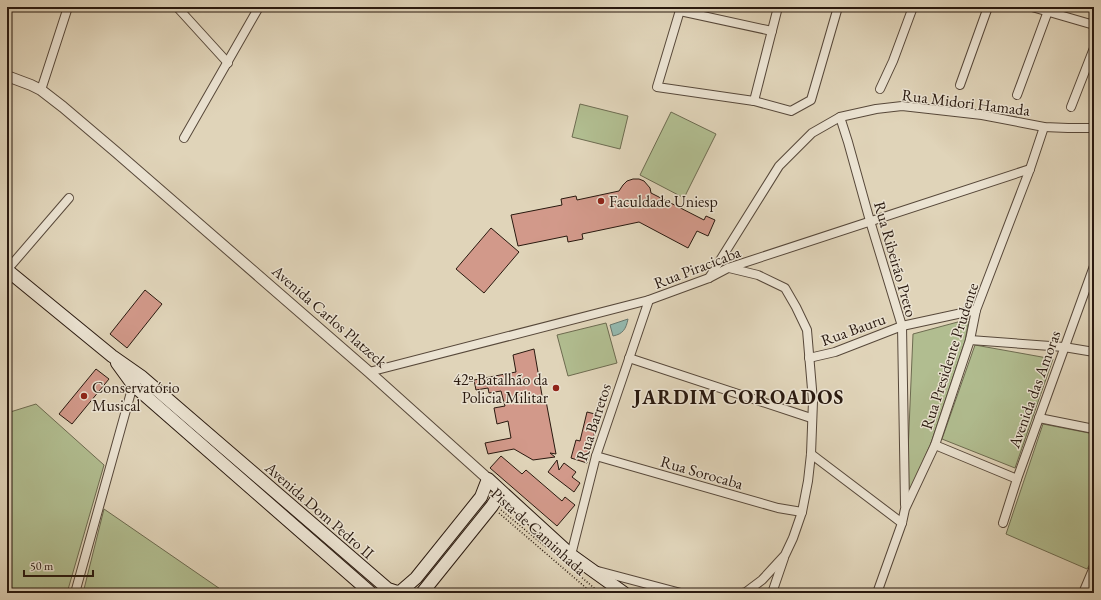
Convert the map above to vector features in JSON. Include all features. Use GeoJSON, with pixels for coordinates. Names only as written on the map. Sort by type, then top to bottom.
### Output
{"type":"FeatureCollection","features":[{"type":"Feature","properties":{"kind":"main road","name":"Avenida Dom Pedro II"},"geometry":{"type":"LineString","coordinates":[[7,270],[112,356],[371,593]]}},
{"type":"Feature","properties":{"kind":"main road","name":"Avenida Dom Pedro II"},"geometry":{"type":"LineString","coordinates":[[138,381],[367,572],[388,589],[393,591],[401,591],[416,578],[481,497],[488,479]]}},
{"type":"Feature","properties":{"kind":"main road","name":"Avenida Carlos Platzeck"},"geometry":{"type":"LineString","coordinates":[[488,479],[571,555],[624,593]]}},
{"type":"Feature","properties":{"kind":"main road"},"geometry":{"type":"LineString","coordinates":[[422,593],[492,506],[501,492]]}},
{"type":"Feature","properties":{"kind":"street"},"geometry":{"type":"LineString","coordinates":[[41,90],[68,7]]}},
{"type":"Feature","properties":{"kind":"street"},"geometry":{"type":"LineString","coordinates":[[177,7],[228,63]]}},
{"type":"Feature","properties":{"kind":"street"},"geometry":{"type":"LineString","coordinates":[[184,138],[259,7]]}},
{"type":"Feature","properties":{"kind":"street"},"geometry":{"type":"LineString","coordinates":[[754,101],[778,7]]}},
{"type":"Feature","properties":{"kind":"street"},"geometry":{"type":"LineString","coordinates":[[772,31],[680,9],[657,87],[754,101],[791,112],[811,100],[838,7]]}},
{"type":"Feature","properties":{"kind":"street"},"geometry":{"type":"LineString","coordinates":[[880,89],[893,61],[913,7]]}},
{"type":"Feature","properties":{"kind":"street"},"geometry":{"type":"LineString","coordinates":[[960,85],[988,7]]}},
{"type":"Feature","properties":{"kind":"street"},"geometry":{"type":"LineString","coordinates":[[1032,7],[1094,25]]}},
{"type":"Feature","properties":{"kind":"street"},"geometry":{"type":"LineString","coordinates":[[1017,95],[1048,11]]}},
{"type":"Feature","properties":{"kind":"street"},"geometry":{"type":"LineString","coordinates":[[1071,107],[1094,48]]}},
{"type":"Feature","properties":{"kind":"street","name":"Avenida Carlos Platzeck"},"geometry":{"type":"LineString","coordinates":[[7,76],[41,90],[116,152],[369,372],[488,479]]}},
{"type":"Feature","properties":{"kind":"street","name":"Rua Midori Hamada"},"geometry":{"type":"LineString","coordinates":[[708,278],[779,166],[812,133],[840,117],[876,109],[902,106],[982,115],[1044,127],[1094,128]]}},
{"type":"Feature","properties":{"kind":"street","name":"Rua Ribeirão Preto"},"geometry":{"type":"LineString","coordinates":[[840,117],[902,326],[905,509]]}},
{"type":"Feature","properties":{"kind":"street","name":"Rua Midori Hamada"},"geometry":{"type":"LineString","coordinates":[[1084,128],[1094,124]]}},
{"type":"Feature","properties":{"kind":"street","name":"Rua Presidente Prudente"},"geometry":{"type":"LineString","coordinates":[[877,593],[902,523],[905,509],[935,445],[970,340],[976,310],[1030,169],[1044,127]]}},
{"type":"Feature","properties":{"kind":"street","name":"Rua Piracicaba"},"geometry":{"type":"LineString","coordinates":[[369,372],[649,300],[708,278],[728,268],[1030,169]]}},
{"type":"Feature","properties":{"kind":"street"},"geometry":{"type":"LineString","coordinates":[[7,270],[69,198]]}},
{"type":"Feature","properties":{"kind":"street","name":"Avenida das Amoras"},"geometry":{"type":"LineString","coordinates":[[1003,523],[1064,347],[1092,277],[1094,266]]}},
{"type":"Feature","properties":{"kind":"street"},"geometry":{"type":"LineString","coordinates":[[728,268],[758,275],[784,288],[796,307],[806,330],[813,401],[811,418],[811,454],[802,512],[772,593]]}},
{"type":"Feature","properties":{"kind":"street","name":"Rua Barretos"},"geometry":{"type":"LineString","coordinates":[[571,555],[596,456],[649,300]]}},
{"type":"Feature","properties":{"kind":"street","name":"Rua Bauru"},"geometry":{"type":"LineString","coordinates":[[808,358],[835,352],[902,326],[976,310]]}},
{"type":"Feature","properties":{"kind":"street"},"geometry":{"type":"LineString","coordinates":[[970,340],[1064,347],[1094,352]]}},
{"type":"Feature","properties":{"kind":"street"},"geometry":{"type":"LineString","coordinates":[[629,358],[811,418]]}},
{"type":"Feature","properties":{"kind":"street"},"geometry":{"type":"LineString","coordinates":[[74,593],[138,381]]}},
{"type":"Feature","properties":{"kind":"street"},"geometry":{"type":"LineString","coordinates":[[1039,418],[1094,428]]}},
{"type":"Feature","properties":{"kind":"street"},"geometry":{"type":"LineString","coordinates":[[935,445],[1017,479]]}},
{"type":"Feature","properties":{"kind":"street"},"geometry":{"type":"LineString","coordinates":[[811,454],[902,523]]}},
{"type":"Feature","properties":{"kind":"street","name":"Rua Sorocaba"},"geometry":{"type":"LineString","coordinates":[[596,456],[778,508],[802,512]]}},
{"type":"Feature","properties":{"kind":"street"},"geometry":{"type":"LineString","coordinates":[[742,593],[746,592],[762,580],[785,555]]}},
{"type":"Feature","properties":{"kind":"street"},"geometry":{"type":"LineString","coordinates":[[1083,593],[1094,567]]}},
{"type":"Feature","properties":{"kind":"street"},"geometry":{"type":"LineString","coordinates":[[591,570],[681,593]]}},
{"type":"Feature","properties":{"kind":"path","name":"Pista de Caminhada"},"geometry":{"type":"LineString","coordinates":[[492,506],[592,593]]}},
{"type":"Feature","properties":{"kind":"green space"},"geometry":{"type":"Polygon","coordinates":[[[580,104],[628,116],[620,149],[572,137],[580,104]]]}},
{"type":"Feature","properties":{"kind":"green space"},"geometry":{"type":"Polygon","coordinates":[[[671,112],[716,134],[684,198],[640,175],[671,112]]]}},
{"type":"Feature","properties":{"kind":"green space"},"geometry":{"type":"Polygon","coordinates":[[[969,319],[965,341],[931,443],[906,500],[913,334],[969,319]]]}},
{"type":"Feature","properties":{"kind":"green space"},"geometry":{"type":"Polygon","coordinates":[[[606,323],[617,363],[568,376],[557,335],[606,323]]]}},
{"type":"Feature","properties":{"kind":"green space"},"geometry":{"type":"Polygon","coordinates":[[[975,345],[1053,359],[1015,468],[942,439],[975,345]]]}},
{"type":"Feature","properties":{"kind":"green space"},"geometry":{"type":"Polygon","coordinates":[[[36,404],[104,465],[67,593],[7,593],[7,413],[36,404]]]}},
{"type":"Feature","properties":{"kind":"green space"},"geometry":{"type":"Polygon","coordinates":[[[1043,424],[1094,434],[1094,557],[1087,569],[1006,534],[1043,424]]]}},
{"type":"Feature","properties":{"kind":"green space"},"geometry":{"type":"Polygon","coordinates":[[[104,509],[226,593],[83,593],[104,509]]]}},
{"type":"Feature","properties":{"kind":"water"},"geometry":{"type":"Polygon","coordinates":[[[628,319],[624,330],[613,336],[610,325],[628,319]]]}},
{"type":"Feature","properties":{"kind":"building"},"geometry":{"type":"Polygon","coordinates":[[[633,179],[644,181],[650,188],[651,193],[704,220],[706,216],[715,220],[708,236],[697,231],[688,248],[639,222],[582,234],[583,239],[568,242],[567,236],[518,246],[511,215],[562,205],[561,199],[576,196],[577,200],[619,191],[627,181],[633,179]]]}},
{"type":"Feature","properties":{"kind":"building"},"geometry":{"type":"Polygon","coordinates":[[[491,228],[519,252],[484,293],[456,269],[491,228]]]}},
{"type":"Feature","properties":{"kind":"building"},"geometry":{"type":"Polygon","coordinates":[[[145,290],[162,304],[127,348],[110,334],[145,290]]]}},
{"type":"Feature","properties":{"kind":"building"},"geometry":{"type":"Polygon","coordinates":[[[534,349],[543,401],[546,401],[556,454],[550,453],[555,457],[533,460],[514,449],[488,454],[485,443],[511,438],[508,421],[497,424],[494,408],[505,406],[501,391],[489,393],[488,388],[476,390],[474,380],[516,372],[513,355],[534,349]]]}},
{"type":"Feature","properties":{"kind":"building","name":"Conservatório Musical"},"geometry":{"type":"Polygon","coordinates":[[[96,369],[109,379],[72,424],[59,414],[96,369]]]}},
{"type":"Feature","properties":{"kind":"building"},"geometry":{"type":"Polygon","coordinates":[[[587,412],[599,415],[587,463],[571,458],[576,440],[580,441],[587,412]]]}},
{"type":"Feature","properties":{"kind":"building"},"geometry":{"type":"Polygon","coordinates":[[[501,456],[522,474],[526,470],[562,501],[565,497],[575,505],[557,526],[490,468],[501,456]]]}},
{"type":"Feature","properties":{"kind":"building"},"geometry":{"type":"Polygon","coordinates":[[[557,460],[559,470],[564,463],[576,472],[572,477],[580,483],[574,492],[548,472],[557,460]]]}},
{"type":"Feature","properties":{"kind":"place","name":"Faculdade Uniesp"},"geometry":{"type":"Point","coordinates":[601,201]}},
{"type":"Feature","properties":{"kind":"place","name":"42º Batalhão da Policia Militar"},"geometry":{"type":"Point","coordinates":[556,388]}},
{"type":"Feature","properties":{"kind":"place","name":"Conservatório Musical"},"geometry":{"type":"Point","coordinates":[84,396]}},
{"type":"Feature","properties":{"kind":"district","name":"JARDIM COROADOS"},"geometry":{"type":"Point","coordinates":[739,397]}}]}
